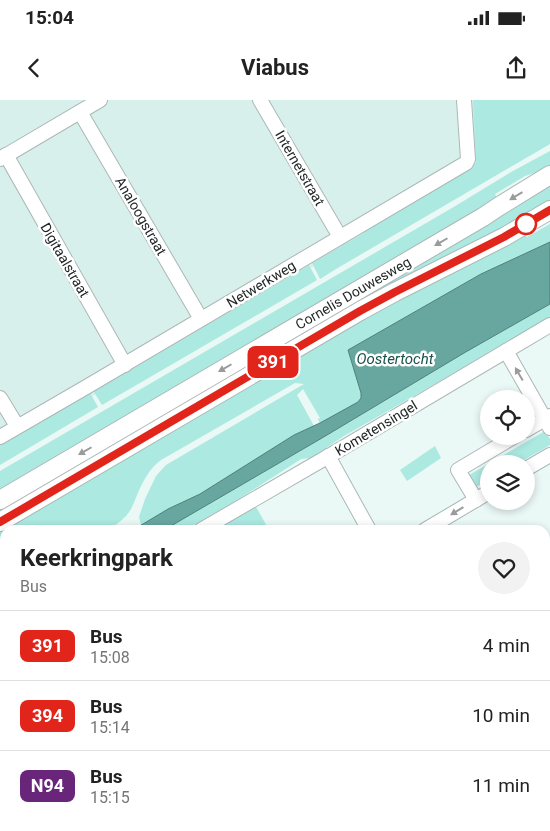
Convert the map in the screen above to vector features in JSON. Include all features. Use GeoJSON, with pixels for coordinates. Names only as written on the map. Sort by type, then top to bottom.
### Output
{"type":"FeatureCollection","features":[{"type":"Feature","properties":{"kind":"main road","name":"Cornelis Douwesweg"},"geometry":{"type":"LineString","coordinates":[[0,500],[550,176]]}},
{"type":"Feature","properties":{"kind":"main road","name":"Cornelis Douwesweg"},"geometry":{"type":"LineString","coordinates":[[0,522],[360,311],[504,237],[550,210]]}},
{"type":"Feature","properties":{"kind":"street"},"geometry":{"type":"LineString","coordinates":[[3,157],[100,100]]}},
{"type":"Feature","properties":{"kind":"street","name":"Internetstraat"},"geometry":{"type":"LineString","coordinates":[[260,100],[340,237]]}},
{"type":"Feature","properties":{"kind":"street","name":"Netwerkweg"},"geometry":{"type":"LineString","coordinates":[[0,436],[125,365],[466,163],[468,159],[464,100]]}},
{"type":"Feature","properties":{"kind":"street","name":"Analoogstraat"},"geometry":{"type":"LineString","coordinates":[[80,112],[201,319]]}},
{"type":"Feature","properties":{"kind":"street","name":"Digitaalstraat"},"geometry":{"type":"LineString","coordinates":[[3,157],[125,365]]}},
{"type":"Feature","properties":{"kind":"street","name":"Kometensingel"},"geometry":{"type":"LineString","coordinates":[[210,525],[550,325]]}},
{"type":"Feature","properties":{"kind":"street"},"geometry":{"type":"LineString","coordinates":[[506,351],[548,421],[535,426]]}},
{"type":"Feature","properties":{"kind":"street"},"geometry":{"type":"LineString","coordinates":[[0,398],[17,426]]}},
{"type":"Feature","properties":{"kind":"street"},"geometry":{"type":"LineString","coordinates":[[476,500],[458,470],[500,445]]}},
{"type":"Feature","properties":{"kind":"street"},"geometry":{"type":"LineString","coordinates":[[535,464],[550,455]]}},
{"type":"Feature","properties":{"kind":"street"},"geometry":{"type":"LineString","coordinates":[[328,456],[366,525]]}},
{"type":"Feature","properties":{"kind":"street"},"geometry":{"type":"LineString","coordinates":[[434,525],[480,498]]}},
{"type":"Feature","properties":{"kind":"shaded area"},"geometry":{"type":"Polygon","coordinates":[[[0,100],[550,100],[550,127],[0,451],[0,100]]]}},
{"type":"Feature","properties":{"kind":"shaded area"},"geometry":{"type":"Polygon","coordinates":[[[473,100],[550,100],[550,144],[320,279],[312,263],[476,163],[473,100]]]}},
{"type":"Feature","properties":{"kind":"shaded area"},"geometry":{"type":"Polygon","coordinates":[[[550,151],[550,166],[525,176],[495,194],[497,198],[474,217],[0,495],[0,471],[550,151]]]}},
{"type":"Feature","properties":{"kind":"shaded area"},"geometry":{"type":"Polygon","coordinates":[[[550,179],[550,206],[0,515],[0,506],[550,179]]]}},
{"type":"Feature","properties":{"kind":"shaded area"},"geometry":{"type":"Polygon","coordinates":[[[550,224],[550,242],[481,274],[348,350],[361,393],[361,398],[358,402],[320,424],[318,419],[320,418],[303,389],[297,395],[314,426],[294,435],[200,494],[168,509],[141,525],[139,517],[145,499],[156,476],[166,465],[304,384],[295,383],[161,460],[147,476],[129,512],[115,525],[3,525],[379,306],[523,234],[527,237],[550,224]]]}},
{"type":"Feature","properties":{"kind":"shaded area"},"geometry":{"type":"Polygon","coordinates":[[[309,265],[317,280],[102,405],[92,389],[112,378],[114,380],[309,265]]]}},
{"type":"Feature","properties":{"kind":"shaded area"},"geometry":{"type":"Polygon","coordinates":[[[550,304],[550,318],[344,436],[311,458],[301,459],[239,499],[194,525],[173,525],[322,438],[550,304]]]}},
{"type":"Feature","properties":{"kind":"shaded area"},"geometry":{"type":"Polygon","coordinates":[[[89,391],[98,407],[0,465],[0,443],[89,391]]]}},
{"type":"Feature","properties":{"kind":"shaded area"},"geometry":{"type":"Polygon","coordinates":[[[545,431],[550,439],[550,445],[533,455],[504,455],[521,445],[535,445],[535,437],[545,431]]]}},
{"type":"Feature","properties":{"kind":"shaded area"},"geometry":{"type":"Polygon","coordinates":[[[435,446],[441,458],[407,481],[400,470],[435,446]]]}},
{"type":"Feature","properties":{"kind":"shaded area"},"geometry":{"type":"Polygon","coordinates":[[[480,469],[480,485],[476,487],[469,475],[480,469]]]}},
{"type":"Feature","properties":{"kind":"shaded area"},"geometry":{"type":"Polygon","coordinates":[[[255,505],[266,525],[221,525],[255,505]]]}},
{"type":"Feature","properties":{"kind":"water","name":"Oostertocht"},"geometry":{"type":"Polygon","coordinates":[[[550,242],[550,304],[173,525],[141,525],[168,509],[200,494],[294,435],[358,402],[361,398],[361,393],[348,350],[481,274],[550,242]]]}},
{"type":"Feature","properties":{"kind":"bus line","name":"391"},"geometry":{"type":"LineString","coordinates":[[0,522],[360,311],[504,237],[550,210]]}}]}
